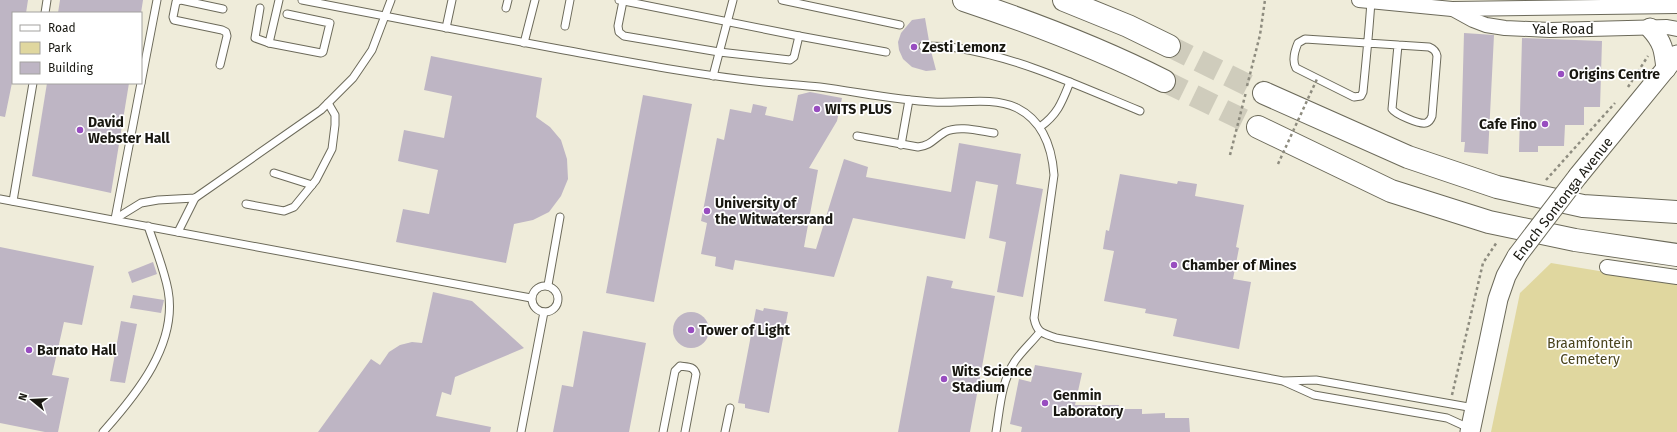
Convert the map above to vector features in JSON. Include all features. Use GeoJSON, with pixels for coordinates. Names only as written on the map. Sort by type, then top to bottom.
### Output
{"type":"FeatureCollection","features":[{"type":"Feature","properties":{"kind":"highway"},"geometry":{"type":"LineString","coordinates":[[964,0],[1032,23],[1116,57],[1164,81]]}},
{"type":"Feature","properties":{"kind":"highway"},"geometry":{"type":"LineString","coordinates":[[1064,0],[1128,26],[1169,46]]}},
{"type":"Feature","properties":{"kind":"highway"},"geometry":{"type":"LineString","coordinates":[[1264,93],[1408,157],[1497,187],[1583,206],[1677,212]]}},
{"type":"Feature","properties":{"kind":"highway"},"geometry":{"type":"LineString","coordinates":[[1258,128],[1391,191],[1489,222],[1576,240],[1677,255]]}},
{"type":"Feature","properties":{"kind":"highway"},"geometry":{"type":"LineString","coordinates":[[1638,209],[1677,204]]}},
{"type":"Feature","properties":{"kind":"highway"},"geometry":{"type":"LineString","coordinates":[[1629,247],[1677,249]]}},
{"type":"Feature","properties":{"kind":"main road"},"geometry":{"type":"LineString","coordinates":[[1650,28],[1658,37],[1671,62]]}},
{"type":"Feature","properties":{"kind":"main road","name":"Enoch Sontonga Avenue"},"geometry":{"type":"LineString","coordinates":[[1470,430],[1498,299],[1506,276],[1517,256],[1578,176],[1671,62]]}},
{"type":"Feature","properties":{"kind":"street","name":"Yale Road"},"geometry":{"type":"LineString","coordinates":[[1365,1],[1451,5],[1677,6]]}},
{"type":"Feature","properties":{"kind":"street","name":"Yale Road"},"geometry":{"type":"LineString","coordinates":[[1451,5],[1486,25],[1505,28],[1550,30],[1667,27],[1677,29]]}},
{"type":"Feature","properties":{"kind":"street"},"geometry":{"type":"LineString","coordinates":[[1607,267],[1677,277]]}},
{"type":"Feature","properties":{"kind":"lane"},"geometry":{"type":"LineString","coordinates":[[45,12],[47,0]]}},
{"type":"Feature","properties":{"kind":"lane"},"geometry":{"type":"LineString","coordinates":[[142,78],[157,0]]}},
{"type":"Feature","properties":{"kind":"lane"},"geometry":{"type":"LineString","coordinates":[[220,65],[227,36],[226,32],[174,20],[173,17],[176,2],[180,0],[223,9]]}},
{"type":"Feature","properties":{"kind":"lane"},"geometry":{"type":"LineString","coordinates":[[269,42],[279,0]]}},
{"type":"Feature","properties":{"kind":"lane"},"geometry":{"type":"LineString","coordinates":[[302,0],[524,43],[713,76],[818,87],[909,100],[933,102],[1001,103],[1016,108],[1028,114],[1040,127],[1046,137],[1053,159],[1054,175],[1034,318],[1036,326],[1040,332],[1056,338],[1283,381],[1316,380],[1475,408]]}},
{"type":"Feature","properties":{"kind":"lane"},"geometry":{"type":"LineString","coordinates":[[178,232],[195,198],[315,114],[353,78],[372,50],[391,0]]}},
{"type":"Feature","properties":{"kind":"lane"},"geometry":{"type":"LineString","coordinates":[[446,28],[452,0]]}},
{"type":"Feature","properties":{"kind":"lane"},"geometry":{"type":"LineString","coordinates":[[506,8],[508,0]]}},
{"type":"Feature","properties":{"kind":"lane"},"geometry":{"type":"LineString","coordinates":[[524,43],[536,0]]}},
{"type":"Feature","properties":{"kind":"lane"},"geometry":{"type":"LineString","coordinates":[[565,26],[570,0]]}},
{"type":"Feature","properties":{"kind":"lane"},"geometry":{"type":"LineString","coordinates":[[799,36],[794,57],[790,60],[719,52],[624,36],[619,32],[618,26],[621,0],[886,52]]}},
{"type":"Feature","properties":{"kind":"lane"},"geometry":{"type":"LineString","coordinates":[[713,76],[733,0]]}},
{"type":"Feature","properties":{"kind":"lane"},"geometry":{"type":"LineString","coordinates":[[782,0],[900,25]]}},
{"type":"Feature","properties":{"kind":"lane"},"geometry":{"type":"LineString","coordinates":[[1365,1],[1368,43],[1361,96],[1354,97],[1299,70],[1294,64],[1296,46],[1301,40],[1368,43],[1429,47],[1436,52],[1432,116],[1430,121],[1426,123],[1421,123],[1397,114],[1392,109],[1398,45]]}},
{"type":"Feature","properties":{"kind":"lane"},"geometry":{"type":"LineString","coordinates":[[260,8],[255,38],[321,53],[323,52],[330,23],[287,14]]}},
{"type":"Feature","properties":{"kind":"lane"},"geometry":{"type":"LineString","coordinates":[[923,46],[956,47],[993,55],[1070,82],[1140,112]]}},
{"type":"Feature","properties":{"kind":"lane"},"geometry":{"type":"LineString","coordinates":[[1040,127],[1051,119],[1060,108],[1070,82]]}},
{"type":"Feature","properties":{"kind":"lane"},"geometry":{"type":"LineString","coordinates":[[12,201],[33,84]]}},
{"type":"Feature","properties":{"kind":"lane"},"geometry":{"type":"LineString","coordinates":[[114,219],[141,84]]}},
{"type":"Feature","properties":{"kind":"lane"},"geometry":{"type":"LineString","coordinates":[[901,145],[909,100]]}},
{"type":"Feature","properties":{"kind":"lane"},"geometry":{"type":"LineString","coordinates":[[246,204],[284,211],[294,207],[312,185],[332,149],[335,115],[328,103]]}},
{"type":"Feature","properties":{"kind":"lane"},"geometry":{"type":"LineString","coordinates":[[857,136],[918,147],[928,146],[946,131],[956,129],[994,133]]}},
{"type":"Feature","properties":{"kind":"lane"},"geometry":{"type":"LineString","coordinates":[[274,173],[312,185]]}},
{"type":"Feature","properties":{"kind":"lane"},"geometry":{"type":"LineString","coordinates":[[114,219],[141,203],[158,200],[195,198]]}},
{"type":"Feature","properties":{"kind":"lane"},"geometry":{"type":"LineString","coordinates":[[0,199],[114,219],[531,298]]}},
{"type":"Feature","properties":{"kind":"lane"},"geometry":{"type":"LineString","coordinates":[[548,285],[560,218]]}},
{"type":"Feature","properties":{"kind":"lane"},"geometry":{"type":"LineString","coordinates":[[103,432],[125,407],[156,360],[169,322],[168,290],[148,226]]}},
{"type":"Feature","properties":{"kind":"lane"},"geometry":{"type":"LineString","coordinates":[[542,285],[548,285],[553,287],[557,292],[559,300],[556,308],[548,312],[540,312],[533,306],[531,298],[534,290],[542,285]]}},
{"type":"Feature","properties":{"kind":"lane"},"geometry":{"type":"LineString","coordinates":[[522,432],[544,312]]}},
{"type":"Feature","properties":{"kind":"lane"},"geometry":{"type":"LineString","coordinates":[[996,432],[1002,391],[1010,371],[1016,360],[1040,332]]}},
{"type":"Feature","properties":{"kind":"lane"},"geometry":{"type":"LineString","coordinates":[[663,432],[675,371],[677,367],[680,366],[692,367],[696,374],[685,432]]}},
{"type":"Feature","properties":{"kind":"lane"},"geometry":{"type":"LineString","coordinates":[[1283,381],[1314,395],[1447,418],[1470,430]]}},
{"type":"Feature","properties":{"kind":"lane"},"geometry":{"type":"LineString","coordinates":[[725,432],[730,408]]}},
{"type":"Feature","properties":{"kind":"path"},"geometry":{"type":"LineString","coordinates":[[1230,155],[1260,35],[1265,0]]}},
{"type":"Feature","properties":{"kind":"path"},"geometry":{"type":"LineString","coordinates":[[1278,164],[1317,79]]}},
{"type":"Feature","properties":{"kind":"green space","name":"Braamfontein Cemetery"},"geometry":{"type":"Polygon","coordinates":[[[1551,263],[1677,284],[1677,432],[1491,432],[1520,293],[1551,263]]]}},
{"type":"Feature","properties":{"kind":"building"},"geometry":{"type":"Polygon","coordinates":[[[0,0],[28,0],[26,12],[12,12],[12,83],[5,117],[0,116],[0,0]]]}},
{"type":"Feature","properties":{"kind":"building"},"geometry":{"type":"Polygon","coordinates":[[[60,0],[143,0],[141,12],[58,12],[60,0]]]}},
{"type":"Feature","properties":{"kind":"building","name":"Zesti Lemonz"},"geometry":{"type":"Polygon","coordinates":[[[925,18],[929,41],[921,42],[918,46],[921,50],[931,51],[936,70],[926,71],[912,67],[903,59],[899,50],[898,42],[901,33],[912,20],[925,18]]]}},
{"type":"Feature","properties":{"kind":"building"},"geometry":{"type":"Polygon","coordinates":[[[1464,33],[1494,35],[1488,154],[1464,152],[1465,142],[1461,142],[1464,33]]]}},
{"type":"Feature","properties":{"kind":"building","name":"Origins Centre"},"geometry":{"type":"Polygon","coordinates":[[[1522,38],[1602,41],[1600,107],[1584,107],[1584,125],[1565,125],[1564,146],[1538,146],[1538,152],[1519,152],[1522,38]]]}},
{"type":"Feature","properties":{"kind":"building"},"geometry":{"type":"Polygon","coordinates":[[[431,56],[542,78],[536,117],[550,127],[561,140],[567,159],[568,179],[561,196],[549,212],[533,220],[514,224],[506,263],[396,242],[403,209],[429,214],[438,170],[398,161],[404,130],[444,138],[452,96],[424,90],[431,56]]]}},
{"type":"Feature","properties":{"kind":"building","name":"David Webster Hall"},"geometry":{"type":"Polygon","coordinates":[[[47,84],[129,84],[111,193],[32,176],[47,84]]]}},
{"type":"Feature","properties":{"kind":"building"},"geometry":{"type":"Polygon","coordinates":[[[810,92],[842,98],[837,121],[809,168],[818,170],[804,247],[816,249],[844,159],[868,167],[866,177],[951,192],[959,143],[1021,154],[1016,184],[1043,189],[1023,297],[997,292],[1006,242],[989,238],[998,185],[976,181],[965,239],[853,218],[834,277],[735,260],[733,270],[715,266],[716,257],[701,254],[707,223],[701,221],[717,138],[724,140],[730,109],[751,113],[753,104],[767,107],[765,115],[793,121],[798,95],[810,92]]]}},
{"type":"Feature","properties":{"kind":"building"},"geometry":{"type":"Polygon","coordinates":[[[643,95],[692,104],[654,302],[606,293],[643,95]]]}},
{"type":"Feature","properties":{"kind":"building","name":"Chamber of Mines"},"geometry":{"type":"Polygon","coordinates":[[[1120,174],[1177,184],[1178,181],[1197,184],[1195,196],[1244,205],[1236,247],[1239,248],[1233,279],[1251,282],[1239,349],[1173,336],[1177,319],[1145,313],[1146,309],[1104,301],[1114,251],[1103,249],[1106,230],[1109,231],[1120,174]]]}},
{"type":"Feature","properties":{"kind":"building","name":"Barnato Hall"},"geometry":{"type":"Polygon","coordinates":[[[0,247],[94,266],[82,325],[64,322],[52,375],[69,378],[58,432],[45,432],[0,423],[0,247]]]}},
{"type":"Feature","properties":{"kind":"building"},"geometry":{"type":"Polygon","coordinates":[[[153,262],[157,274],[132,283],[128,272],[153,262]]]}},
{"type":"Feature","properties":{"kind":"building","name":"Wits Science Stadium"},"geometry":{"type":"Polygon","coordinates":[[[927,276],[953,281],[951,288],[995,296],[970,432],[898,432],[927,276]]]}},
{"type":"Feature","properties":{"kind":"building"},"geometry":{"type":"Polygon","coordinates":[[[433,292],[472,301],[524,348],[455,377],[451,395],[442,392],[436,416],[491,427],[490,432],[318,432],[371,359],[380,365],[389,352],[400,345],[412,342],[422,343],[433,292]]]}},
{"type":"Feature","properties":{"kind":"building"},"geometry":{"type":"Polygon","coordinates":[[[133,295],[164,300],[161,313],[130,308],[133,295]]]}},
{"type":"Feature","properties":{"kind":"building"},"geometry":{"type":"Polygon","coordinates":[[[764,308],[788,312],[769,413],[745,408],[745,404],[738,403],[756,309],[763,311],[764,308]]]}},
{"type":"Feature","properties":{"kind":"building","name":"Tower of Light"},"geometry":{"type":"Polygon","coordinates":[[[695,312],[704,317],[708,323],[708,337],[704,343],[695,348],[687,348],[678,343],[674,337],[673,326],[678,317],[684,313],[695,312]]]}},
{"type":"Feature","properties":{"kind":"building","name":"Barnato Hall"},"geometry":{"type":"Polygon","coordinates":[[[121,321],[137,324],[125,383],[110,381],[121,321]]]}},
{"type":"Feature","properties":{"kind":"building"},"geometry":{"type":"Polygon","coordinates":[[[583,331],[646,343],[629,432],[553,432],[562,385],[573,387],[583,331]]]}},
{"type":"Feature","properties":{"kind":"building"},"geometry":{"type":"Polygon","coordinates":[[[1035,365],[1082,373],[1075,405],[1119,405],[1118,409],[1142,409],[1142,414],[1165,413],[1165,418],[1189,418],[1190,432],[1021,432],[1022,427],[1010,424],[1019,379],[1031,382],[1035,365]]]}},
{"type":"Feature","properties":{"kind":"tunnel"},"geometry":{"type":"LineString","coordinates":[[1169,46],[1264,93]]}},
{"type":"Feature","properties":{"kind":"tunnel"},"geometry":{"type":"LineString","coordinates":[[1164,81],[1258,127]]}},
{"type":"Feature","properties":{"kind":"place","name":"Zesti Lemonz"},"geometry":{"type":"Point","coordinates":[914,47]}},
{"type":"Feature","properties":{"kind":"place","name":"Origins Centre"},"geometry":{"type":"Point","coordinates":[1561,74]}},
{"type":"Feature","properties":{"kind":"place","name":"WITS PLUS"},"geometry":{"type":"Point","coordinates":[817,109]}},
{"type":"Feature","properties":{"kind":"place","name":"Cafe Fino"},"geometry":{"type":"Point","coordinates":[1545,124]}},
{"type":"Feature","properties":{"kind":"place","name":"David Webster Hall"},"geometry":{"type":"Point","coordinates":[80,130]}},
{"type":"Feature","properties":{"kind":"place","name":"University of the Witwatersrand"},"geometry":{"type":"Point","coordinates":[707,211]}},
{"type":"Feature","properties":{"kind":"place","name":"Chamber of Mines"},"geometry":{"type":"Point","coordinates":[1174,265]}},
{"type":"Feature","properties":{"kind":"place","name":"Tower of Light"},"geometry":{"type":"Point","coordinates":[691,330]}},
{"type":"Feature","properties":{"kind":"place","name":"Barnato Hall"},"geometry":{"type":"Point","coordinates":[29,350]}},
{"type":"Feature","properties":{"kind":"place","name":"Wits Science Stadium"},"geometry":{"type":"Point","coordinates":[944,379]}},
{"type":"Feature","properties":{"kind":"place","name":"Genmin Laboratory"},"geometry":{"type":"Point","coordinates":[1045,403]}}]}
